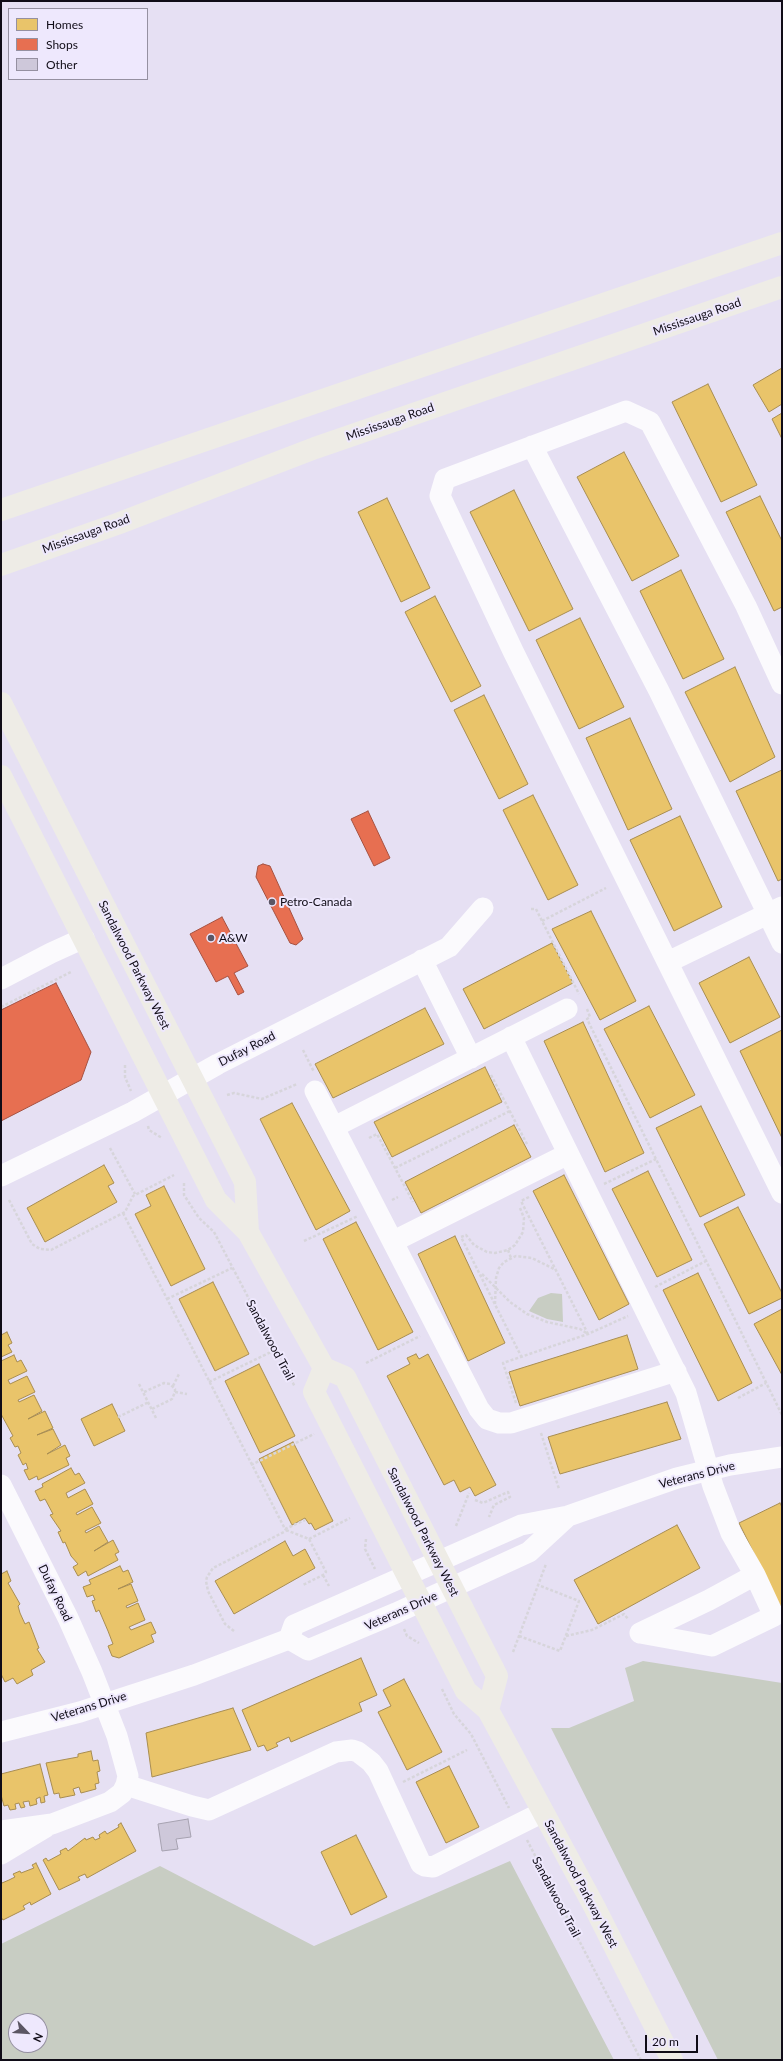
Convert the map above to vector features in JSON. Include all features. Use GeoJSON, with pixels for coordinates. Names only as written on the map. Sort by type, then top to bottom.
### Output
{"type":"FeatureCollection","features":[{"type":"Feature","properties":{"kind":"main road"},"geometry":{"type":"LineString","coordinates":[[1,510],[782,244]]}},
{"type":"Feature","properties":{"kind":"main road","name":"Mississauga Road"},"geometry":{"type":"LineString","coordinates":[[3,570],[116,524],[315,448],[782,287]]}},
{"type":"Feature","properties":{"kind":"main road","name":"Sandalwood Parkway West"},"geometry":{"type":"LineString","coordinates":[[1,703],[191,1079],[245,1182],[248,1232]]}},
{"type":"Feature","properties":{"kind":"main road","name":"Sandalwood Parkway West"},"geometry":{"type":"LineString","coordinates":[[1,776],[216,1200],[248,1232],[324,1368],[345,1377],[497,1676],[488,1710]]}},
{"type":"Feature","properties":{"kind":"main road","name":"Sandalwood Parkway West"},"geometry":{"type":"LineString","coordinates":[[324,1368],[314,1392],[466,1691],[488,1710],[594,1906],[672,2060]]}},
{"type":"Feature","properties":{"kind":"street"},"geometry":{"type":"LineString","coordinates":[[782,684],[746,606],[650,422],[626,411],[445,479],[440,496],[513,651],[782,1193]]}},
{"type":"Feature","properties":{"kind":"street"},"geometry":{"type":"LineString","coordinates":[[532,446],[775,910],[782,943]]}},
{"type":"Feature","properties":{"kind":"street","name":"Dufay Road"},"geometry":{"type":"LineString","coordinates":[[1,1176],[105,1126],[191,1079],[449,947],[483,908]]}},
{"type":"Feature","properties":{"kind":"street"},"geometry":{"type":"LineString","coordinates":[[668,962],[775,910]]}},
{"type":"Feature","properties":{"kind":"street"},"geometry":{"type":"LineString","coordinates":[[1,979],[84,938]]}},
{"type":"Feature","properties":{"kind":"street"},"geometry":{"type":"LineString","coordinates":[[422,960],[471,1058]]}},
{"type":"Feature","properties":{"kind":"street"},"geometry":{"type":"LineString","coordinates":[[334,1127],[577,1003]]}},
{"type":"Feature","properties":{"kind":"street"},"geometry":{"type":"LineString","coordinates":[[511,1037],[686,1393],[708,1470],[731,1532],[755,1575],[774,1616],[712,1646],[640,1633]]}},
{"type":"Feature","properties":{"kind":"street"},"geometry":{"type":"LineString","coordinates":[[311,1083],[479,1408],[487,1418],[499,1423],[511,1423],[676,1371]]}},
{"type":"Feature","properties":{"kind":"street"},"geometry":{"type":"LineString","coordinates":[[394,1241],[568,1154]]}},
{"type":"Feature","properties":{"kind":"street","name":"Veterans Drive"},"geometry":{"type":"LineString","coordinates":[[1,1732],[80,1712],[194,1675],[289,1639],[294,1625],[521,1525],[568,1516],[677,1478],[708,1470],[782,1457]]}},
{"type":"Feature","properties":{"kind":"street","name":"Dufay Road"},"geometry":{"type":"LineString","coordinates":[[1,1485],[68,1618],[104,1703],[124,1759],[128,1776],[126,1785]]}},
{"type":"Feature","properties":{"kind":"street","name":"Veterans Drive"},"geometry":{"type":"LineString","coordinates":[[289,1639],[308,1650],[421,1602],[529,1552],[568,1516]]}},
{"type":"Feature","properties":{"kind":"street"},"geometry":{"type":"LineString","coordinates":[[640,1633],[709,1600],[755,1575]]}},
{"type":"Feature","properties":{"kind":"street"},"geometry":{"type":"LineString","coordinates":[[1,1854],[52,1824],[110,1802],[122,1793],[126,1785],[196,1808],[209,1810],[336,1752],[352,1750],[365,1756],[372,1762],[387,1790],[421,1864],[425,1866],[433,1867],[543,1812]]}},
{"type":"Feature","properties":{"kind":"street"},"geometry":{"type":"LineString","coordinates":[[1,1831],[52,1824]]}},
{"type":"Feature","properties":{"kind":"path"},"geometry":{"type":"LineString","coordinates":[[542,921],[606,888]]}},
{"type":"Feature","properties":{"kind":"path"},"geometry":{"type":"LineString","coordinates":[[531,909],[536,909],[542,921],[577,1003],[590,1017],[587,1019],[782,1415]]}},
{"type":"Feature","properties":{"kind":"path"},"geometry":{"type":"LineString","coordinates":[[1,1007],[71,972]]}},
{"type":"Feature","properties":{"kind":"path"},"geometry":{"type":"LineString","coordinates":[[227,1095],[234,1094],[262,1099],[311,1083],[303,1050]]}},
{"type":"Feature","properties":{"kind":"path"},"geometry":{"type":"LineString","coordinates":[[491,1075],[528,1146]]}},
{"type":"Feature","properties":{"kind":"path"},"geometry":{"type":"LineString","coordinates":[[395,1168],[510,1111]]}},
{"type":"Feature","properties":{"kind":"path"},"geometry":{"type":"LineString","coordinates":[[150,1130],[168,1142]]}},
{"type":"Feature","properties":{"kind":"path"},"geometry":{"type":"LineString","coordinates":[[369,1138],[377,1134],[413,1202]]}},
{"type":"Feature","properties":{"kind":"path"},"geometry":{"type":"LineString","coordinates":[[110,1148],[135,1194]]}},
{"type":"Feature","properties":{"kind":"path"},"geometry":{"type":"LineString","coordinates":[[597,1188],[656,1159]]}},
{"type":"Feature","properties":{"kind":"path"},"geometry":{"type":"LineString","coordinates":[[10,1200],[32,1244],[35,1247],[51,1250],[123,1213],[135,1194],[174,1175]]}},
{"type":"Feature","properties":{"kind":"path","name":"Sandalwood Trail"},"geometry":{"type":"LineString","coordinates":[[184,1180],[184,1195],[199,1218],[214,1232],[296,1391]]}},
{"type":"Feature","properties":{"kind":"path"},"geometry":{"type":"LineString","coordinates":[[529,1197],[522,1201],[588,1334]]}},
{"type":"Feature","properties":{"kind":"path"},"geometry":{"type":"LineString","coordinates":[[520,1208],[524,1218],[523,1232],[515,1244],[508,1250],[494,1253],[487,1252],[474,1244],[466,1235],[461,1238],[480,1272],[521,1356]]}},
{"type":"Feature","properties":{"kind":"path"},"geometry":{"type":"LineString","coordinates":[[123,1213],[251,1465],[286,1530],[309,1539],[326,1572],[303,1585]]}},
{"type":"Feature","properties":{"kind":"path"},"geometry":{"type":"LineString","coordinates":[[304,1241],[360,1214]]}},
{"type":"Feature","properties":{"kind":"path"},"geometry":{"type":"LineString","coordinates":[[508,1250],[511,1258]]}},
{"type":"Feature","properties":{"kind":"path"},"geometry":{"type":"LineString","coordinates":[[495,1304],[499,1268],[504,1262],[511,1258],[516,1256],[532,1258],[557,1270]]}},
{"type":"Feature","properties":{"kind":"path"},"geometry":{"type":"LineString","coordinates":[[648,1290],[706,1261]]}},
{"type":"Feature","properties":{"kind":"path"},"geometry":{"type":"LineString","coordinates":[[167,1299],[232,1268]]}},
{"type":"Feature","properties":{"kind":"path"},"geometry":{"type":"LineString","coordinates":[[480,1272],[496,1286],[510,1302],[527,1314],[547,1322],[580,1329],[588,1334]]}},
{"type":"Feature","properties":{"kind":"path"},"geometry":{"type":"LineString","coordinates":[[518,1410],[503,1363],[588,1334],[629,1316]]}},
{"type":"Feature","properties":{"kind":"path"},"geometry":{"type":"LineString","coordinates":[[366,1363],[421,1336]]}},
{"type":"Feature","properties":{"kind":"path"},"geometry":{"type":"LineString","coordinates":[[209,1382],[275,1350]]}},
{"type":"Feature","properties":{"kind":"path"},"geometry":{"type":"LineString","coordinates":[[173,1386],[179,1374]]}},
{"type":"Feature","properties":{"kind":"path"},"geometry":{"type":"LineString","coordinates":[[144,1392],[164,1383],[173,1386],[176,1392]]}},
{"type":"Feature","properties":{"kind":"path"},"geometry":{"type":"LineString","coordinates":[[738,1398],[766,1383]]}},
{"type":"Feature","properties":{"kind":"path"},"geometry":{"type":"LineString","coordinates":[[139,1384],[156,1418]]}},
{"type":"Feature","properties":{"kind":"path"},"geometry":{"type":"LineString","coordinates":[[176,1392],[187,1394]]}},
{"type":"Feature","properties":{"kind":"path"},"geometry":{"type":"LineString","coordinates":[[152,1409],[172,1399],[176,1392]]}},
{"type":"Feature","properties":{"kind":"path"},"geometry":{"type":"LineString","coordinates":[[118,1417],[149,1402]]}},
{"type":"Feature","properties":{"kind":"path"},"geometry":{"type":"LineString","coordinates":[[539,1425],[559,1490]]}},
{"type":"Feature","properties":{"kind":"path"},"geometry":{"type":"LineString","coordinates":[[251,1465],[318,1432]]}},
{"type":"Feature","properties":{"kind":"path"},"geometry":{"type":"LineString","coordinates":[[475,1500],[483,1503],[508,1492],[510,1497],[494,1505],[489,1517]]}},
{"type":"Feature","properties":{"kind":"path"},"geometry":{"type":"LineString","coordinates":[[456,1526],[469,1493]]}},
{"type":"Feature","properties":{"kind":"path"},"geometry":{"type":"LineString","coordinates":[[309,1539],[350,1518]]}},
{"type":"Feature","properties":{"kind":"path"},"geometry":{"type":"LineString","coordinates":[[234,1631],[225,1624],[208,1591],[206,1582],[207,1577],[213,1568],[305,1520]]}},
{"type":"Feature","properties":{"kind":"path"},"geometry":{"type":"LineString","coordinates":[[366,1533],[365,1549],[372,1563]]}},
{"type":"Feature","properties":{"kind":"path"},"geometry":{"type":"LineString","coordinates":[[513,1652],[547,1560]]}},
{"type":"Feature","properties":{"kind":"path"},"geometry":{"type":"LineString","coordinates":[[323,1575],[329,1586]]}},
{"type":"Feature","properties":{"kind":"path"},"geometry":{"type":"LineString","coordinates":[[518,1636],[560,1651],[566,1636],[579,1601],[538,1585]]}},
{"type":"Feature","properties":{"kind":"path"},"geometry":{"type":"LineString","coordinates":[[566,1636],[592,1630],[624,1614],[633,1629],[640,1633]]}},
{"type":"Feature","properties":{"kind":"path","name":"Sandalwood Trail"},"geometry":{"type":"LineString","coordinates":[[471,1734],[640,2060]]}},
{"type":"Feature","properties":{"kind":"path"},"geometry":{"type":"LineString","coordinates":[[387,1790],[467,1750]]}},
{"type":"Feature","properties":{"kind":"shaded area"},"geometry":{"type":"Polygon","coordinates":[[[551,1293],[562,1294],[563,1322],[547,1319],[529,1311],[538,1298],[551,1293]]]}},
{"type":"Feature","properties":{"kind":"shaded area"},"geometry":{"type":"Polygon","coordinates":[[[643,1661],[782,1683],[782,2060],[718,2060],[551,1728],[569,1728],[634,1701],[625,1668],[643,1661]]]}},
{"type":"Feature","properties":{"kind":"shaded area"},"geometry":{"type":"Polygon","coordinates":[[[510,1861],[614,2060],[1,2060],[1,1944],[160,1866],[314,1946],[510,1861]]]}},
{"type":"Feature","properties":{"kind":"building: Homes"},"geometry":{"type":"Polygon","coordinates":[[[782,368],[782,404],[769,412],[753,385],[782,368]]]}},
{"type":"Feature","properties":{"kind":"building: Homes"},"geometry":{"type":"Polygon","coordinates":[[[708,384],[757,485],[721,502],[672,402],[708,384]]]}},
{"type":"Feature","properties":{"kind":"building: Homes"},"geometry":{"type":"Polygon","coordinates":[[[782,413],[782,439],[772,419],[782,413]]]}},
{"type":"Feature","properties":{"kind":"building: Homes"},"geometry":{"type":"Polygon","coordinates":[[[624,452],[679,556],[632,581],[577,477],[624,452]]]}},
{"type":"Feature","properties":{"kind":"building: Homes"},"geometry":{"type":"Polygon","coordinates":[[[514,490],[573,609],[529,631],[470,512],[514,490]]]}},
{"type":"Feature","properties":{"kind":"building: Homes"},"geometry":{"type":"Polygon","coordinates":[[[760,496],[782,541],[782,607],[774,611],[726,512],[760,496]]]}},
{"type":"Feature","properties":{"kind":"building: Homes"},"geometry":{"type":"Polygon","coordinates":[[[387,498],[430,588],[401,602],[358,512],[387,498]]]}},
{"type":"Feature","properties":{"kind":"building: Homes"},"geometry":{"type":"Polygon","coordinates":[[[681,570],[724,659],[683,679],[640,591],[681,570]]]}},
{"type":"Feature","properties":{"kind":"building: Homes"},"geometry":{"type":"Polygon","coordinates":[[[435,596],[481,686],[451,702],[405,612],[435,596]]]}},
{"type":"Feature","properties":{"kind":"building: Homes"},"geometry":{"type":"Polygon","coordinates":[[[580,618],[624,707],[579,729],[536,640],[580,618]]]}},
{"type":"Feature","properties":{"kind":"building: Homes"},"geometry":{"type":"Polygon","coordinates":[[[735,667],[775,757],[730,782],[685,692],[735,667]]]}},
{"type":"Feature","properties":{"kind":"building: Homes"},"geometry":{"type":"Polygon","coordinates":[[[484,695],[528,784],[499,799],[454,710],[484,695]]]}},
{"type":"Feature","properties":{"kind":"building: Homes"},"geometry":{"type":"Polygon","coordinates":[[[630,718],[672,809],[628,830],[586,738],[630,718]]]}},
{"type":"Feature","properties":{"kind":"building: Homes"},"geometry":{"type":"Polygon","coordinates":[[[782,770],[782,879],[778,881],[736,791],[782,770]]]}},
{"type":"Feature","properties":{"kind":"building: Homes"},"geometry":{"type":"Polygon","coordinates":[[[533,795],[578,885],[548,900],[503,810],[533,795]]]}},
{"type":"Feature","properties":{"kind":"building: Homes"},"geometry":{"type":"Polygon","coordinates":[[[680,816],[722,907],[674,931],[630,840],[680,816]]]}},
{"type":"Feature","properties":{"kind":"building: Homes"},"geometry":{"type":"Polygon","coordinates":[[[591,911],[636,1001],[600,1020],[552,929],[591,911]]]}},
{"type":"Feature","properties":{"kind":"building: Homes"},"geometry":{"type":"Polygon","coordinates":[[[552,943],[573,983],[484,1029],[463,989],[552,943]]]}},
{"type":"Feature","properties":{"kind":"building: Homes"},"geometry":{"type":"Polygon","coordinates":[[[749,957],[780,1017],[730,1043],[699,983],[749,957]]]}},
{"type":"Feature","properties":{"kind":"building: Homes"},"geometry":{"type":"Polygon","coordinates":[[[649,1006],[695,1095],[650,1118],[604,1029],[649,1006]]]}},
{"type":"Feature","properties":{"kind":"building: Homes"},"geometry":{"type":"Polygon","coordinates":[[[425,1008],[444,1044],[333,1098],[315,1064],[425,1008]]]}},
{"type":"Feature","properties":{"kind":"building: Homes"},"geometry":{"type":"Polygon","coordinates":[[[583,1022],[644,1153],[605,1172],[544,1041],[583,1022]]]}},
{"type":"Feature","properties":{"kind":"building: Homes"},"geometry":{"type":"Polygon","coordinates":[[[782,1030],[782,1138],[740,1051],[782,1030]]]}},
{"type":"Feature","properties":{"kind":"building: Homes"},"geometry":{"type":"Polygon","coordinates":[[[485,1067],[502,1102],[392,1157],[374,1122],[485,1067]]]}},
{"type":"Feature","properties":{"kind":"building: Homes"},"geometry":{"type":"Polygon","coordinates":[[[292,1103],[350,1211],[316,1230],[260,1119],[292,1103]]]}},
{"type":"Feature","properties":{"kind":"building: Homes"},"geometry":{"type":"Polygon","coordinates":[[[701,1106],[745,1195],[700,1217],[656,1128],[701,1106]]]}},
{"type":"Feature","properties":{"kind":"building: Homes"},"geometry":{"type":"Polygon","coordinates":[[[514,1125],[531,1157],[421,1213],[405,1182],[514,1125]]]}},
{"type":"Feature","properties":{"kind":"building: Homes"},"geometry":{"type":"Polygon","coordinates":[[[104,1165],[114,1183],[108,1186],[117,1202],[45,1242],[27,1208],[104,1165]]]}},
{"type":"Feature","properties":{"kind":"building: Homes"},"geometry":{"type":"Polygon","coordinates":[[[648,1171],[692,1260],[657,1277],[612,1189],[648,1171]]]}},
{"type":"Feature","properties":{"kind":"building: Homes"},"geometry":{"type":"Polygon","coordinates":[[[564,1175],[629,1304],[599,1320],[533,1191],[564,1175]]]}},
{"type":"Feature","properties":{"kind":"building: Homes"},"geometry":{"type":"Polygon","coordinates":[[[164,1186],[205,1269],[171,1286],[135,1214],[151,1206],[146,1195],[164,1186]]]}},
{"type":"Feature","properties":{"kind":"building: Homes"},"geometry":{"type":"Polygon","coordinates":[[[738,1207],[782,1293],[782,1298],[749,1314],[704,1224],[738,1207]]]}},
{"type":"Feature","properties":{"kind":"building: Homes"},"geometry":{"type":"Polygon","coordinates":[[[356,1222],[413,1332],[378,1350],[323,1239],[356,1222]]]}},
{"type":"Feature","properties":{"kind":"building: Homes"},"geometry":{"type":"Polygon","coordinates":[[[455,1236],[505,1343],[468,1361],[418,1254],[455,1236]]]}},
{"type":"Feature","properties":{"kind":"building: Homes"},"geometry":{"type":"Polygon","coordinates":[[[698,1273],[752,1383],[718,1401],[663,1290],[698,1273]]]}},
{"type":"Feature","properties":{"kind":"building: Homes"},"geometry":{"type":"Polygon","coordinates":[[[213,1282],[249,1354],[215,1371],[179,1299],[213,1282]]]}},
{"type":"Feature","properties":{"kind":"building: Homes"},"geometry":{"type":"Polygon","coordinates":[[[782,1309],[782,1375],[754,1324],[782,1309]]]}},
{"type":"Feature","properties":{"kind":"building: Homes"},"geometry":{"type":"Polygon","coordinates":[[[7,1332],[12,1343],[8,1345],[12,1352],[1,1357],[1,1335],[7,1332]]]}},
{"type":"Feature","properties":{"kind":"building: Homes"},"geometry":{"type":"Polygon","coordinates":[[[627,1335],[638,1369],[520,1406],[509,1372],[627,1335]]]}},
{"type":"Feature","properties":{"kind":"building: Homes"},"geometry":{"type":"Polygon","coordinates":[[[416,1354],[419,1359],[428,1354],[496,1485],[475,1496],[470,1487],[460,1492],[454,1480],[444,1485],[387,1376],[410,1364],[407,1358],[416,1354]]]}},
{"type":"Feature","properties":{"kind":"building: Homes"},"geometry":{"type":"Polygon","coordinates":[[[14,1355],[17,1362],[21,1360],[27,1371],[8,1380],[10,1384],[27,1376],[35,1392],[18,1400],[19,1402],[34,1395],[42,1411],[28,1419],[45,1411],[53,1428],[37,1435],[53,1429],[61,1445],[47,1454],[65,1445],[70,1456],[66,1458],[69,1465],[38,1480],[37,1476],[29,1480],[24,1470],[28,1469],[26,1463],[23,1465],[18,1455],[21,1453],[18,1446],[15,1447],[10,1438],[13,1436],[1,1414],[1,1361],[14,1355]]]}},
{"type":"Feature","properties":{"kind":"building: Homes"},"geometry":{"type":"Polygon","coordinates":[[[259,1364],[295,1436],[260,1453],[225,1381],[259,1364]]]}},
{"type":"Feature","properties":{"kind":"building: Homes"},"geometry":{"type":"Polygon","coordinates":[[[667,1402],[681,1439],[560,1474],[548,1437],[667,1402]]]}},
{"type":"Feature","properties":{"kind":"building: Homes"},"geometry":{"type":"Polygon","coordinates":[[[112,1404],[125,1431],[94,1446],[81,1419],[112,1404]]]}},
{"type":"Feature","properties":{"kind":"building: Homes"},"geometry":{"type":"Polygon","coordinates":[[[293,1442],[333,1521],[315,1530],[311,1523],[309,1524],[305,1518],[292,1525],[259,1459],[293,1442]]]}},
{"type":"Feature","properties":{"kind":"building: Homes"},"geometry":{"type":"Polygon","coordinates":[[[71,1468],[75,1475],[79,1473],[85,1483],[66,1493],[68,1498],[85,1489],[93,1504],[76,1513],[77,1515],[92,1507],[101,1523],[85,1531],[86,1533],[99,1526],[108,1542],[94,1551],[113,1540],[119,1552],[115,1554],[118,1560],[88,1576],[86,1571],[78,1576],[73,1567],[78,1564],[71,1556],[65,1542],[63,1543],[58,1532],[61,1531],[50,1515],[53,1514],[45,1499],[40,1501],[35,1491],[43,1487],[42,1484],[71,1468]]]}},
{"type":"Feature","properties":{"kind":"building: Homes"},"geometry":{"type":"Polygon","coordinates":[[[780,1503],[782,1507],[782,1610],[739,1523],[780,1503]]]}},
{"type":"Feature","properties":{"kind":"building: Homes"},"geometry":{"type":"Polygon","coordinates":[[[677,1525],[700,1568],[598,1624],[574,1580],[677,1525]]]}},
{"type":"Feature","properties":{"kind":"building: Homes"},"geometry":{"type":"Polygon","coordinates":[[[285,1541],[293,1556],[305,1549],[315,1568],[234,1614],[215,1581],[285,1541]]]}},
{"type":"Feature","properties":{"kind":"building: Homes"},"geometry":{"type":"Polygon","coordinates":[[[120,1566],[123,1572],[128,1570],[133,1582],[118,1589],[131,1584],[138,1601],[126,1606],[127,1608],[138,1603],[145,1620],[129,1627],[131,1630],[151,1622],[156,1633],[151,1635],[154,1642],[119,1658],[112,1656],[108,1646],[113,1644],[99,1610],[96,1612],[92,1601],[95,1600],[93,1595],[87,1597],[83,1587],[91,1584],[89,1580],[120,1566]]]}},
{"type":"Feature","properties":{"kind":"building: Homes"},"geometry":{"type":"Polygon","coordinates":[[[7,1571],[11,1581],[8,1583],[20,1604],[18,1606],[20,1613],[25,1624],[29,1622],[39,1648],[37,1649],[45,1662],[31,1670],[33,1675],[17,1684],[13,1678],[5,1682],[1,1674],[1,1574],[7,1571]]]}},
{"type":"Feature","properties":{"kind":"building: Homes"},"geometry":{"type":"Polygon","coordinates":[[[361,1658],[377,1695],[359,1703],[362,1711],[291,1742],[289,1737],[276,1743],[278,1746],[267,1751],[264,1745],[258,1747],[242,1710],[361,1658]]]}},
{"type":"Feature","properties":{"kind":"building: Homes"},"geometry":{"type":"Polygon","coordinates":[[[404,1679],[442,1752],[407,1770],[378,1712],[391,1706],[383,1690],[404,1679]]]}},
{"type":"Feature","properties":{"kind":"building: Homes"},"geometry":{"type":"Polygon","coordinates":[[[233,1708],[251,1750],[152,1777],[146,1733],[233,1708]]]}},
{"type":"Feature","properties":{"kind":"building: Homes"},"geometry":{"type":"Polygon","coordinates":[[[91,1751],[93,1761],[98,1760],[100,1771],[97,1772],[99,1783],[95,1784],[96,1789],[81,1793],[79,1787],[73,1789],[75,1795],[60,1798],[59,1793],[54,1794],[46,1763],[78,1757],[78,1754],[91,1751]]]}},
{"type":"Feature","properties":{"kind":"building: Homes"},"geometry":{"type":"Polygon","coordinates":[[[40,1764],[48,1795],[44,1796],[45,1802],[41,1803],[40,1797],[36,1799],[37,1804],[30,1806],[29,1801],[23,1802],[25,1807],[21,1808],[19,1803],[15,1804],[16,1809],[10,1810],[8,1805],[4,1806],[1,1795],[1,1774],[40,1764]]]}},
{"type":"Feature","properties":{"kind":"building: Homes"},"geometry":{"type":"Polygon","coordinates":[[[449,1766],[479,1827],[446,1843],[416,1782],[449,1766]]]}},
{"type":"Feature","properties":{"kind":"building: Homes"},"geometry":{"type":"Polygon","coordinates":[[[121,1823],[136,1851],[87,1878],[85,1874],[78,1877],[80,1880],[59,1890],[43,1860],[46,1858],[48,1861],[61,1854],[60,1851],[66,1848],[68,1851],[85,1838],[86,1840],[93,1837],[95,1840],[100,1838],[99,1835],[105,1831],[107,1834],[119,1827],[118,1825],[121,1823]]]}},
{"type":"Feature","properties":{"kind":"building: Homes"},"geometry":{"type":"Polygon","coordinates":[[[356,1835],[387,1897],[351,1915],[321,1852],[356,1835]]]}},
{"type":"Feature","properties":{"kind":"building: Homes"},"geometry":{"type":"Polygon","coordinates":[[[36,1863],[51,1894],[31,1905],[30,1902],[23,1906],[25,1909],[3,1920],[1,1917],[1,1881],[2,1883],[15,1877],[13,1874],[20,1871],[21,1873],[34,1868],[32,1865],[36,1863]]]}},
{"type":"Feature","properties":{"kind":"building: Shops"},"geometry":{"type":"Polygon","coordinates":[[[368,811],[390,858],[374,866],[351,819],[368,811]]]}},
{"type":"Feature","properties":{"kind":"building: Shops"},"geometry":{"type":"Polygon","coordinates":[[[263,864],[270,866],[303,939],[296,945],[290,943],[256,877],[258,866],[263,864]]]}},
{"type":"Feature","properties":{"kind":"building: Shops"},"geometry":{"type":"Polygon","coordinates":[[[222,917],[248,966],[234,973],[244,992],[238,995],[228,976],[216,982],[190,934],[222,917]]]}},
{"type":"Feature","properties":{"kind":"building: Shops"},"geometry":{"type":"Polygon","coordinates":[[[56,983],[91,1052],[81,1080],[1,1121],[1,1010],[56,983]]]}},
{"type":"Feature","properties":{"kind":"building: Other"},"geometry":{"type":"Polygon","coordinates":[[[188,1819],[191,1837],[176,1839],[178,1849],[162,1851],[158,1824],[188,1819]]]}},
{"type":"Feature","properties":{"kind":"place","name":"Petro-Canada"},"geometry":{"type":"Point","coordinates":[272,902]}},
{"type":"Feature","properties":{"kind":"place","name":"A&W"},"geometry":{"type":"Point","coordinates":[211,938]}}]}
